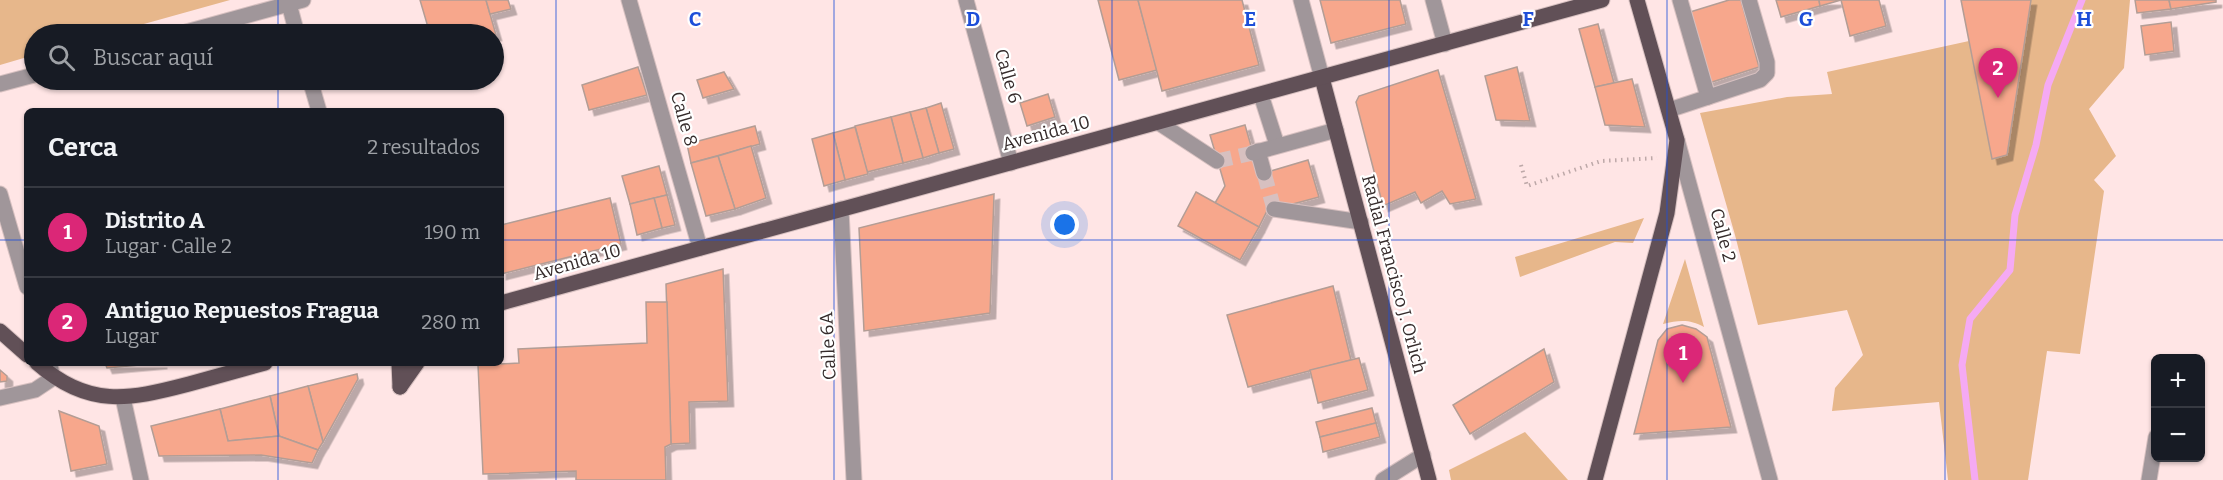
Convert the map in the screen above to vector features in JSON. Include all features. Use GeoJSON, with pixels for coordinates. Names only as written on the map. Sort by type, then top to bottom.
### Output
{"type":"FeatureCollection","features":[{"type":"Feature","properties":{"kind":"main road","name":"Avenida 10"},"geometry":{"type":"LineString","coordinates":[[504,302],[1602,0]]}},
{"type":"Feature","properties":{"kind":"main road","name":"Calle 2"},"geometry":{"type":"LineString","coordinates":[[1637,0],[1677,140]]}},
{"type":"Feature","properties":{"kind":"main road","name":"Radial Francisco J. Orlich"},"geometry":{"type":"LineString","coordinates":[[1322,78],[1429,480]]}},
{"type":"Feature","properties":{"kind":"main road"},"geometry":{"type":"LineString","coordinates":[[1594,480],[1667,213],[1677,140]]}},
{"type":"Feature","properties":{"kind":"main road"},"geometry":{"type":"LineString","coordinates":[[0,331],[24,352]]}},
{"type":"Feature","properties":{"kind":"main road"},"geometry":{"type":"LineString","coordinates":[[51,370],[82,392],[123,398],[152,393],[255,366]]}},
{"type":"Feature","properties":{"kind":"main road"},"geometry":{"type":"LineString","coordinates":[[399,366],[400,387],[415,366]]}},
{"type":"Feature","properties":{"kind":"street","name":"Calle 8"},"geometry":{"type":"LineString","coordinates":[[629,0],[700,248]]}},
{"type":"Feature","properties":{"kind":"street","name":"Calle 6"},"geometry":{"type":"LineString","coordinates":[[966,0],[1011,163]]}},
{"type":"Feature","properties":{"kind":"street"},"geometry":{"type":"LineString","coordinates":[[1301,0],[1322,78]]}},
{"type":"Feature","properties":{"kind":"street"},"geometry":{"type":"LineString","coordinates":[[1433,0],[1445,44]]}},
{"type":"Feature","properties":{"kind":"street"},"geometry":{"type":"LineString","coordinates":[[1680,0],[1708,97]]}},
{"type":"Feature","properties":{"kind":"street"},"geometry":{"type":"LineString","coordinates":[[1669,110],[1760,80],[1767,73],[1767,62],[1749,0]]}},
{"type":"Feature","properties":{"kind":"street"},"geometry":{"type":"LineString","coordinates":[[213,24],[293,1],[296,24]]}},
{"type":"Feature","properties":{"kind":"street"},"geometry":{"type":"LineString","coordinates":[[0,84],[24,78]]}},
{"type":"Feature","properties":{"kind":"street"},"geometry":{"type":"LineString","coordinates":[[313,90],[318,108]]}},
{"type":"Feature","properties":{"kind":"street"},"geometry":{"type":"LineString","coordinates":[[1261,95],[1277,146]]}},
{"type":"Feature","properties":{"kind":"street"},"geometry":{"type":"LineString","coordinates":[[1159,123],[1217,161]]}},
{"type":"Feature","properties":{"kind":"street"},"geometry":{"type":"LineString","coordinates":[[1264,173],[1255,152],[1336,130]]}},
{"type":"Feature","properties":{"kind":"street","name":"Calle 2"},"geometry":{"type":"LineString","coordinates":[[1677,140],[1770,480]]}},
{"type":"Feature","properties":{"kind":"street"},"geometry":{"type":"LineString","coordinates":[[0,194],[24,277]]}},
{"type":"Feature","properties":{"kind":"street"},"geometry":{"type":"LineString","coordinates":[[1274,208],[1360,222]]}},
{"type":"Feature","properties":{"kind":"street","name":"Calle 6A"},"geometry":{"type":"LineString","coordinates":[[841,209],[854,480]]}},
{"type":"Feature","properties":{"kind":"street"},"geometry":{"type":"LineString","coordinates":[[0,398],[35,390],[51,370]]}},
{"type":"Feature","properties":{"kind":"street"},"geometry":{"type":"LineString","coordinates":[[123,398],[141,480]]}},
{"type":"Feature","properties":{"kind":"street"},"geometry":{"type":"LineString","coordinates":[[1383,480],[1423,455]]}},
{"type":"Feature","properties":{"kind":"street"},"geometry":{"type":"LineString","coordinates":[[2150,480],[2153,462]]}},
{"type":"Feature","properties":{"kind":"path"},"geometry":{"type":"LineString","coordinates":[[1521,165],[1527,186],[1601,161],[1675,157]]}},
{"type":"Feature","properties":{"kind":"shaded area"},"geometry":{"type":"Polygon","coordinates":[[[0,0],[230,0],[144,24],[24,24],[24,58],[0,65],[0,0]]]}},
{"type":"Feature","properties":{"kind":"shaded area"},"geometry":{"type":"Polygon","coordinates":[[[2031,0],[2130,0],[2124,68],[2089,109],[2116,156],[2094,180],[2104,191],[2080,354],[2047,351],[2028,480],[1948,480],[1939,402],[1832,411],[1835,388],[1863,355],[1847,310],[1758,325],[1700,113],[1787,97],[1832,94],[1827,72],[1969,41],[1992,159],[2007,155],[2031,0]]]}},
{"type":"Feature","properties":{"kind":"shaded area"},"geometry":{"type":"Polygon","coordinates":[[[1644,218],[1633,243],[1615,242],[1520,277],[1515,257],[1644,218]]]}},
{"type":"Feature","properties":{"kind":"shaded area"},"geometry":{"type":"Polygon","coordinates":[[[1685,259],[1704,327],[1684,321],[1663,324],[1685,259]]]}},
{"type":"Feature","properties":{"kind":"shaded area"},"geometry":{"type":"Polygon","coordinates":[[[1525,432],[1568,480],[1451,480],[1449,470],[1525,432]]]}},
{"type":"Feature","properties":{"kind":"building"},"geometry":{"type":"Polygon","coordinates":[[[420,0],[486,0],[493,24],[427,24],[420,0]]]}},
{"type":"Feature","properties":{"kind":"building"},"geometry":{"type":"Polygon","coordinates":[[[486,0],[508,0],[511,9],[490,14],[486,0]]]}},
{"type":"Feature","properties":{"kind":"building"},"geometry":{"type":"Polygon","coordinates":[[[1098,0],[1138,0],[1157,70],[1119,80],[1098,0]]]}},
{"type":"Feature","properties":{"kind":"building"},"geometry":{"type":"Polygon","coordinates":[[[1138,0],[1242,0],[1259,65],[1162,91],[1138,0]]]}},
{"type":"Feature","properties":{"kind":"building"},"geometry":{"type":"Polygon","coordinates":[[[1320,0],[1400,0],[1406,24],[1331,43],[1320,0]]]}},
{"type":"Feature","properties":{"kind":"building"},"geometry":{"type":"Polygon","coordinates":[[[1729,0],[1741,0],[1759,67],[1709,83],[1690,12],[1729,0]]]}},
{"type":"Feature","properties":{"kind":"building"},"geometry":{"type":"Polygon","coordinates":[[[1776,0],[1819,0],[1820,6],[1781,17],[1776,0]]]}},
{"type":"Feature","properties":{"kind":"building"},"geometry":{"type":"Polygon","coordinates":[[[1819,0],[1841,0],[1820,6],[1819,0]]]}},
{"type":"Feature","properties":{"kind":"building"},"geometry":{"type":"Polygon","coordinates":[[[1841,0],[1879,0],[1886,26],[1850,36],[1841,0]]]}},
{"type":"Feature","properties":{"kind":"building"},"geometry":{"type":"Polygon","coordinates":[[[1961,0],[2031,0],[2007,155],[1992,159],[1961,0]]]}},
{"type":"Feature","properties":{"kind":"building"},"geometry":{"type":"Polygon","coordinates":[[[2135,0],[2169,0],[2171,9],[2137,13],[2135,0]]]}},
{"type":"Feature","properties":{"kind":"building"},"geometry":{"type":"Polygon","coordinates":[[[2169,0],[2216,0],[2216,2],[2171,9],[2169,0]]]}},
{"type":"Feature","properties":{"kind":"building"},"geometry":{"type":"Polygon","coordinates":[[[2171,22],[2174,51],[2145,55],[2141,26],[2171,22]]]}},
{"type":"Feature","properties":{"kind":"building"},"geometry":{"type":"Polygon","coordinates":[[[1598,24],[1614,83],[1595,87],[1579,29],[1598,24]]]}},
{"type":"Feature","properties":{"kind":"building"},"geometry":{"type":"Polygon","coordinates":[[[638,67],[647,95],[589,110],[582,85],[638,67]]]}},
{"type":"Feature","properties":{"kind":"building"},"geometry":{"type":"Polygon","coordinates":[[[1517,67],[1530,121],[1496,120],[1485,76],[1517,67]]]}},
{"type":"Feature","properties":{"kind":"building"},"geometry":{"type":"Polygon","coordinates":[[[1438,70],[1476,199],[1450,204],[1442,191],[1421,203],[1415,192],[1383,206],[1356,102],[1359,96],[1438,70]]]}},
{"type":"Feature","properties":{"kind":"building"},"geometry":{"type":"Polygon","coordinates":[[[724,72],[734,89],[703,98],[697,80],[724,72]]]}},
{"type":"Feature","properties":{"kind":"building"},"geometry":{"type":"Polygon","coordinates":[[[1632,79],[1645,127],[1605,125],[1595,87],[1632,79]]]}},
{"type":"Feature","properties":{"kind":"building"},"geometry":{"type":"Polygon","coordinates":[[[1048,94],[1055,117],[1027,126],[1020,103],[1048,94]]]}},
{"type":"Feature","properties":{"kind":"building"},"geometry":{"type":"Polygon","coordinates":[[[941,103],[954,149],[939,153],[926,108],[941,103]]]}},
{"type":"Feature","properties":{"kind":"building"},"geometry":{"type":"Polygon","coordinates":[[[926,108],[939,153],[923,158],[910,112],[926,108]]]}},
{"type":"Feature","properties":{"kind":"building"},"geometry":{"type":"Polygon","coordinates":[[[910,112],[923,158],[903,163],[891,117],[910,112]]]}},
{"type":"Feature","properties":{"kind":"building"},"geometry":{"type":"Polygon","coordinates":[[[891,117],[903,163],[867,172],[855,126],[891,117]]]}},
{"type":"Feature","properties":{"kind":"building"},"geometry":{"type":"Polygon","coordinates":[[[1245,125],[1253,153],[1264,173],[1308,160],[1319,197],[1267,211],[1259,227],[1215,203],[1225,186],[1210,135],[1245,125]]]}},
{"type":"Feature","properties":{"kind":"building"},"geometry":{"type":"Polygon","coordinates":[[[755,126],[760,144],[691,163],[687,144],[755,126]]]}},
{"type":"Feature","properties":{"kind":"building"},"geometry":{"type":"Polygon","coordinates":[[[855,127],[868,174],[845,180],[833,133],[855,127]]]}},
{"type":"Feature","properties":{"kind":"building"},"geometry":{"type":"Polygon","coordinates":[[[833,133],[845,180],[824,186],[812,139],[833,133]]]}},
{"type":"Feature","properties":{"kind":"building"},"geometry":{"type":"Polygon","coordinates":[[[751,146],[766,198],[735,209],[718,156],[751,146]]]}},
{"type":"Feature","properties":{"kind":"building"},"geometry":{"type":"Polygon","coordinates":[[[718,156],[735,209],[706,216],[691,163],[718,156]]]}},
{"type":"Feature","properties":{"kind":"building"},"geometry":{"type":"Polygon","coordinates":[[[659,166],[667,195],[630,204],[622,176],[659,166]]]}},
{"type":"Feature","properties":{"kind":"building"},"geometry":{"type":"Polygon","coordinates":[[[1196,192],[1259,227],[1240,260],[1178,226],[1196,192]]]}},
{"type":"Feature","properties":{"kind":"building"},"geometry":{"type":"Polygon","coordinates":[[[994,194],[990,313],[864,331],[859,228],[994,194]]]}},
{"type":"Feature","properties":{"kind":"building"},"geometry":{"type":"Polygon","coordinates":[[[667,195],[675,225],[662,228],[654,198],[667,195]]]}},
{"type":"Feature","properties":{"kind":"building"},"geometry":{"type":"Polygon","coordinates":[[[610,198],[621,244],[504,273],[504,224],[610,198]]]}},
{"type":"Feature","properties":{"kind":"building"},"geometry":{"type":"Polygon","coordinates":[[[654,198],[662,228],[637,235],[630,204],[654,198]]]}},
{"type":"Feature","properties":{"kind":"building"},"geometry":{"type":"Polygon","coordinates":[[[723,269],[728,401],[689,402],[690,443],[671,444],[666,284],[723,269]]]}},
{"type":"Feature","properties":{"kind":"building"},"geometry":{"type":"Polygon","coordinates":[[[1333,286],[1351,360],[1248,387],[1227,315],[1333,286]]]}},
{"type":"Feature","properties":{"kind":"building"},"geometry":{"type":"Polygon","coordinates":[[[646,302],[667,302],[671,444],[665,447],[666,480],[576,480],[576,471],[483,474],[478,366],[504,366],[504,364],[519,363],[518,349],[647,343],[646,302]]]}},
{"type":"Feature","properties":{"kind":"building"},"geometry":{"type":"Polygon","coordinates":[[[1682,325],[1696,329],[1707,337],[1731,427],[1634,434],[1658,340],[1667,329],[1682,325]]]}},
{"type":"Feature","properties":{"kind":"building"},"geometry":{"type":"Polygon","coordinates":[[[1544,349],[1554,382],[1470,434],[1453,405],[1544,349]]]}},
{"type":"Feature","properties":{"kind":"building"},"geometry":{"type":"Polygon","coordinates":[[[1359,358],[1368,390],[1318,403],[1310,370],[1359,358]]]}},
{"type":"Feature","properties":{"kind":"building"},"geometry":{"type":"Polygon","coordinates":[[[106,366],[129,366],[107,368],[106,366]]]}},
{"type":"Feature","properties":{"kind":"building"},"geometry":{"type":"Polygon","coordinates":[[[0,370],[7,376],[7,381],[0,382],[0,370]]]}},
{"type":"Feature","properties":{"kind":"building"},"geometry":{"type":"Polygon","coordinates":[[[357,374],[358,379],[323,442],[308,386],[357,374]]]}},
{"type":"Feature","properties":{"kind":"building"},"geometry":{"type":"Polygon","coordinates":[[[308,386],[323,442],[318,450],[279,436],[270,396],[308,386]]]}},
{"type":"Feature","properties":{"kind":"building"},"geometry":{"type":"Polygon","coordinates":[[[270,396],[279,436],[228,441],[220,409],[270,396]]]}},
{"type":"Feature","properties":{"kind":"building"},"geometry":{"type":"Polygon","coordinates":[[[1372,408],[1376,423],[1320,437],[1316,422],[1372,408]]]}},
{"type":"Feature","properties":{"kind":"building"},"geometry":{"type":"Polygon","coordinates":[[[220,409],[228,441],[279,436],[318,450],[312,463],[261,455],[159,456],[151,426],[220,409]]]}},
{"type":"Feature","properties":{"kind":"building"},"geometry":{"type":"Polygon","coordinates":[[[59,411],[99,426],[107,464],[71,471],[59,411]]]}},
{"type":"Feature","properties":{"kind":"building"},"geometry":{"type":"Polygon","coordinates":[[[1376,423],[1380,437],[1323,452],[1320,437],[1376,423]]]}},
{"type":"Feature","properties":{"kind":"waterway"},"geometry":{"type":"LineString","coordinates":[[1975,480],[1962,365],[1970,319],[2010,270],[2015,215],[2036,145],[2048,85],[2082,0]]}},
{"type":"Feature","properties":{"kind":"tunnel"},"geometry":{"type":"LineString","coordinates":[[1217,161],[1253,153]]}},
{"type":"Feature","properties":{"kind":"tunnel"},"geometry":{"type":"LineString","coordinates":[[1264,173],[1274,209]]}},
{"type":"Feature","properties":{"kind":"place","name":"Antiguo Repuestos Fragua"},"geometry":{"type":"Point","coordinates":[1998,98]}},
{"type":"Feature","properties":{"kind":"place","name":"Distrito A"},"geometry":{"type":"Point","coordinates":[1683,383]}}]}
